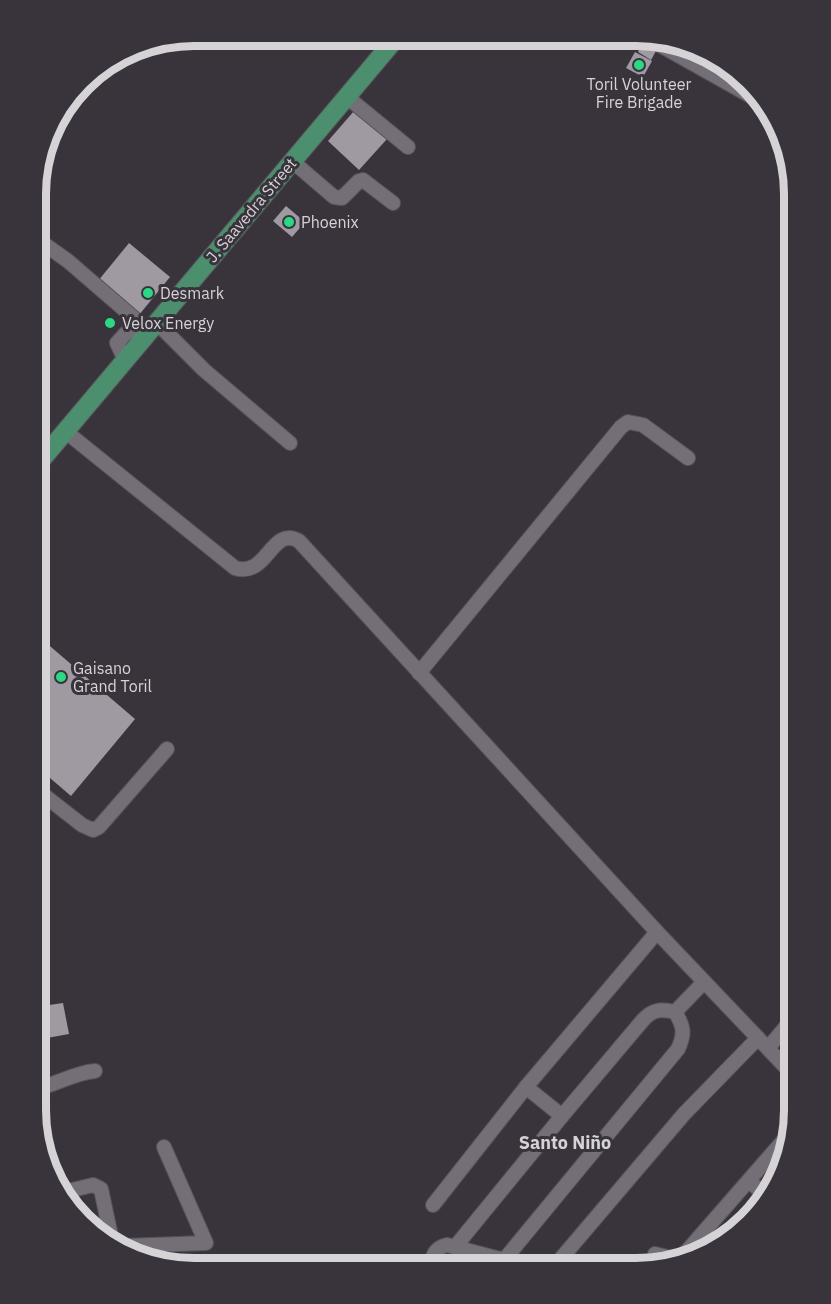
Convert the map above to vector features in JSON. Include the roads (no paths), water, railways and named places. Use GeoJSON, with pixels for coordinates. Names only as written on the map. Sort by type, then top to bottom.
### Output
{"type":"FeatureCollection","features":[{"type":"Feature","properties":{"kind":"main road","name":"J. Saavedra Street"},"geometry":{"type":"LineString","coordinates":[[46,454],[389,47]]}},
{"type":"Feature","properties":{"kind":"street"},"geometry":{"type":"LineString","coordinates":[[672,51],[742,91]]}},
{"type":"Feature","properties":{"kind":"street"},"geometry":{"type":"LineString","coordinates":[[347,96],[408,147]]}},
{"type":"Feature","properties":{"kind":"street"},"geometry":{"type":"LineString","coordinates":[[292,161],[334,197],[342,198],[359,181],[363,180],[393,203]]}},
{"type":"Feature","properties":{"kind":"street"},"geometry":{"type":"LineString","coordinates":[[46,245],[204,370],[290,443]]}},
{"type":"Feature","properties":{"kind":"street"},"geometry":{"type":"LineString","coordinates":[[419,673],[621,427],[628,422],[643,425],[688,458]]}},
{"type":"Feature","properties":{"kind":"street"},"geometry":{"type":"LineString","coordinates":[[65,431],[235,568],[250,570],[280,540],[286,537],[293,537],[299,541],[657,932],[784,1065]]}},
{"type":"Feature","properties":{"kind":"street"},"geometry":{"type":"LineString","coordinates":[[46,797],[81,825],[93,830],[99,827],[167,749]]}},
{"type":"Feature","properties":{"kind":"street"},"geometry":{"type":"LineString","coordinates":[[433,1205],[526,1087],[657,932]]}},
{"type":"Feature","properties":{"kind":"street"},"geometry":{"type":"LineString","coordinates":[[675,1012],[704,982]]}},
{"type":"Feature","properties":{"kind":"street"},"geometry":{"type":"LineString","coordinates":[[455,1247],[651,1012],[662,1009],[675,1012],[682,1022],[684,1036],[678,1049],[506,1258]]}},
{"type":"Feature","properties":{"kind":"street"},"geometry":{"type":"LineString","coordinates":[[562,1258],[684,1114],[784,1025]]}},
{"type":"Feature","properties":{"kind":"street"},"geometry":{"type":"LineString","coordinates":[[46,1086],[79,1073],[95,1071]]}},
{"type":"Feature","properties":{"kind":"street"},"geometry":{"type":"LineString","coordinates":[[526,1087],[562,1116]]}},
{"type":"Feature","properties":{"kind":"street"},"geometry":{"type":"LineString","coordinates":[[692,1246],[780,1146]]}},
{"type":"Feature","properties":{"kind":"street"},"geometry":{"type":"LineString","coordinates":[[137,1246],[206,1244],[164,1148]]}},
{"type":"Feature","properties":{"kind":"street"},"geometry":{"type":"LineString","coordinates":[[749,1181],[760,1191]]}},
{"type":"Feature","properties":{"kind":"street"},"geometry":{"type":"LineString","coordinates":[[70,1190],[93,1185],[100,1189],[110,1231]]}},
{"type":"Feature","properties":{"kind":"street"},"geometry":{"type":"LineString","coordinates":[[433,1258],[439,1248],[447,1245],[496,1258]]}},
{"type":"Feature","properties":{"kind":"street"},"geometry":{"type":"LineString","coordinates":[[655,1254],[661,1256]]}},
{"type":"Feature","properties":{"kind":"place","name":"Toril Volunteer Fire Brigade"},"geometry":{"type":"Point","coordinates":[639,65]}},
{"type":"Feature","properties":{"kind":"place","name":"Phoenix"},"geometry":{"type":"Point","coordinates":[289,222]}},
{"type":"Feature","properties":{"kind":"place","name":"Desmark"},"geometry":{"type":"Point","coordinates":[148,293]}},
{"type":"Feature","properties":{"kind":"place","name":"Velox Energy"},"geometry":{"type":"Point","coordinates":[110,323]}},
{"type":"Feature","properties":{"kind":"place","name":"Gaisano Grand Toril"},"geometry":{"type":"Point","coordinates":[61,677]}},
{"type":"Feature","properties":{"kind":"district","name":"Santo Niño"},"geometry":{"type":"Point","coordinates":[565,1143]}}]}
